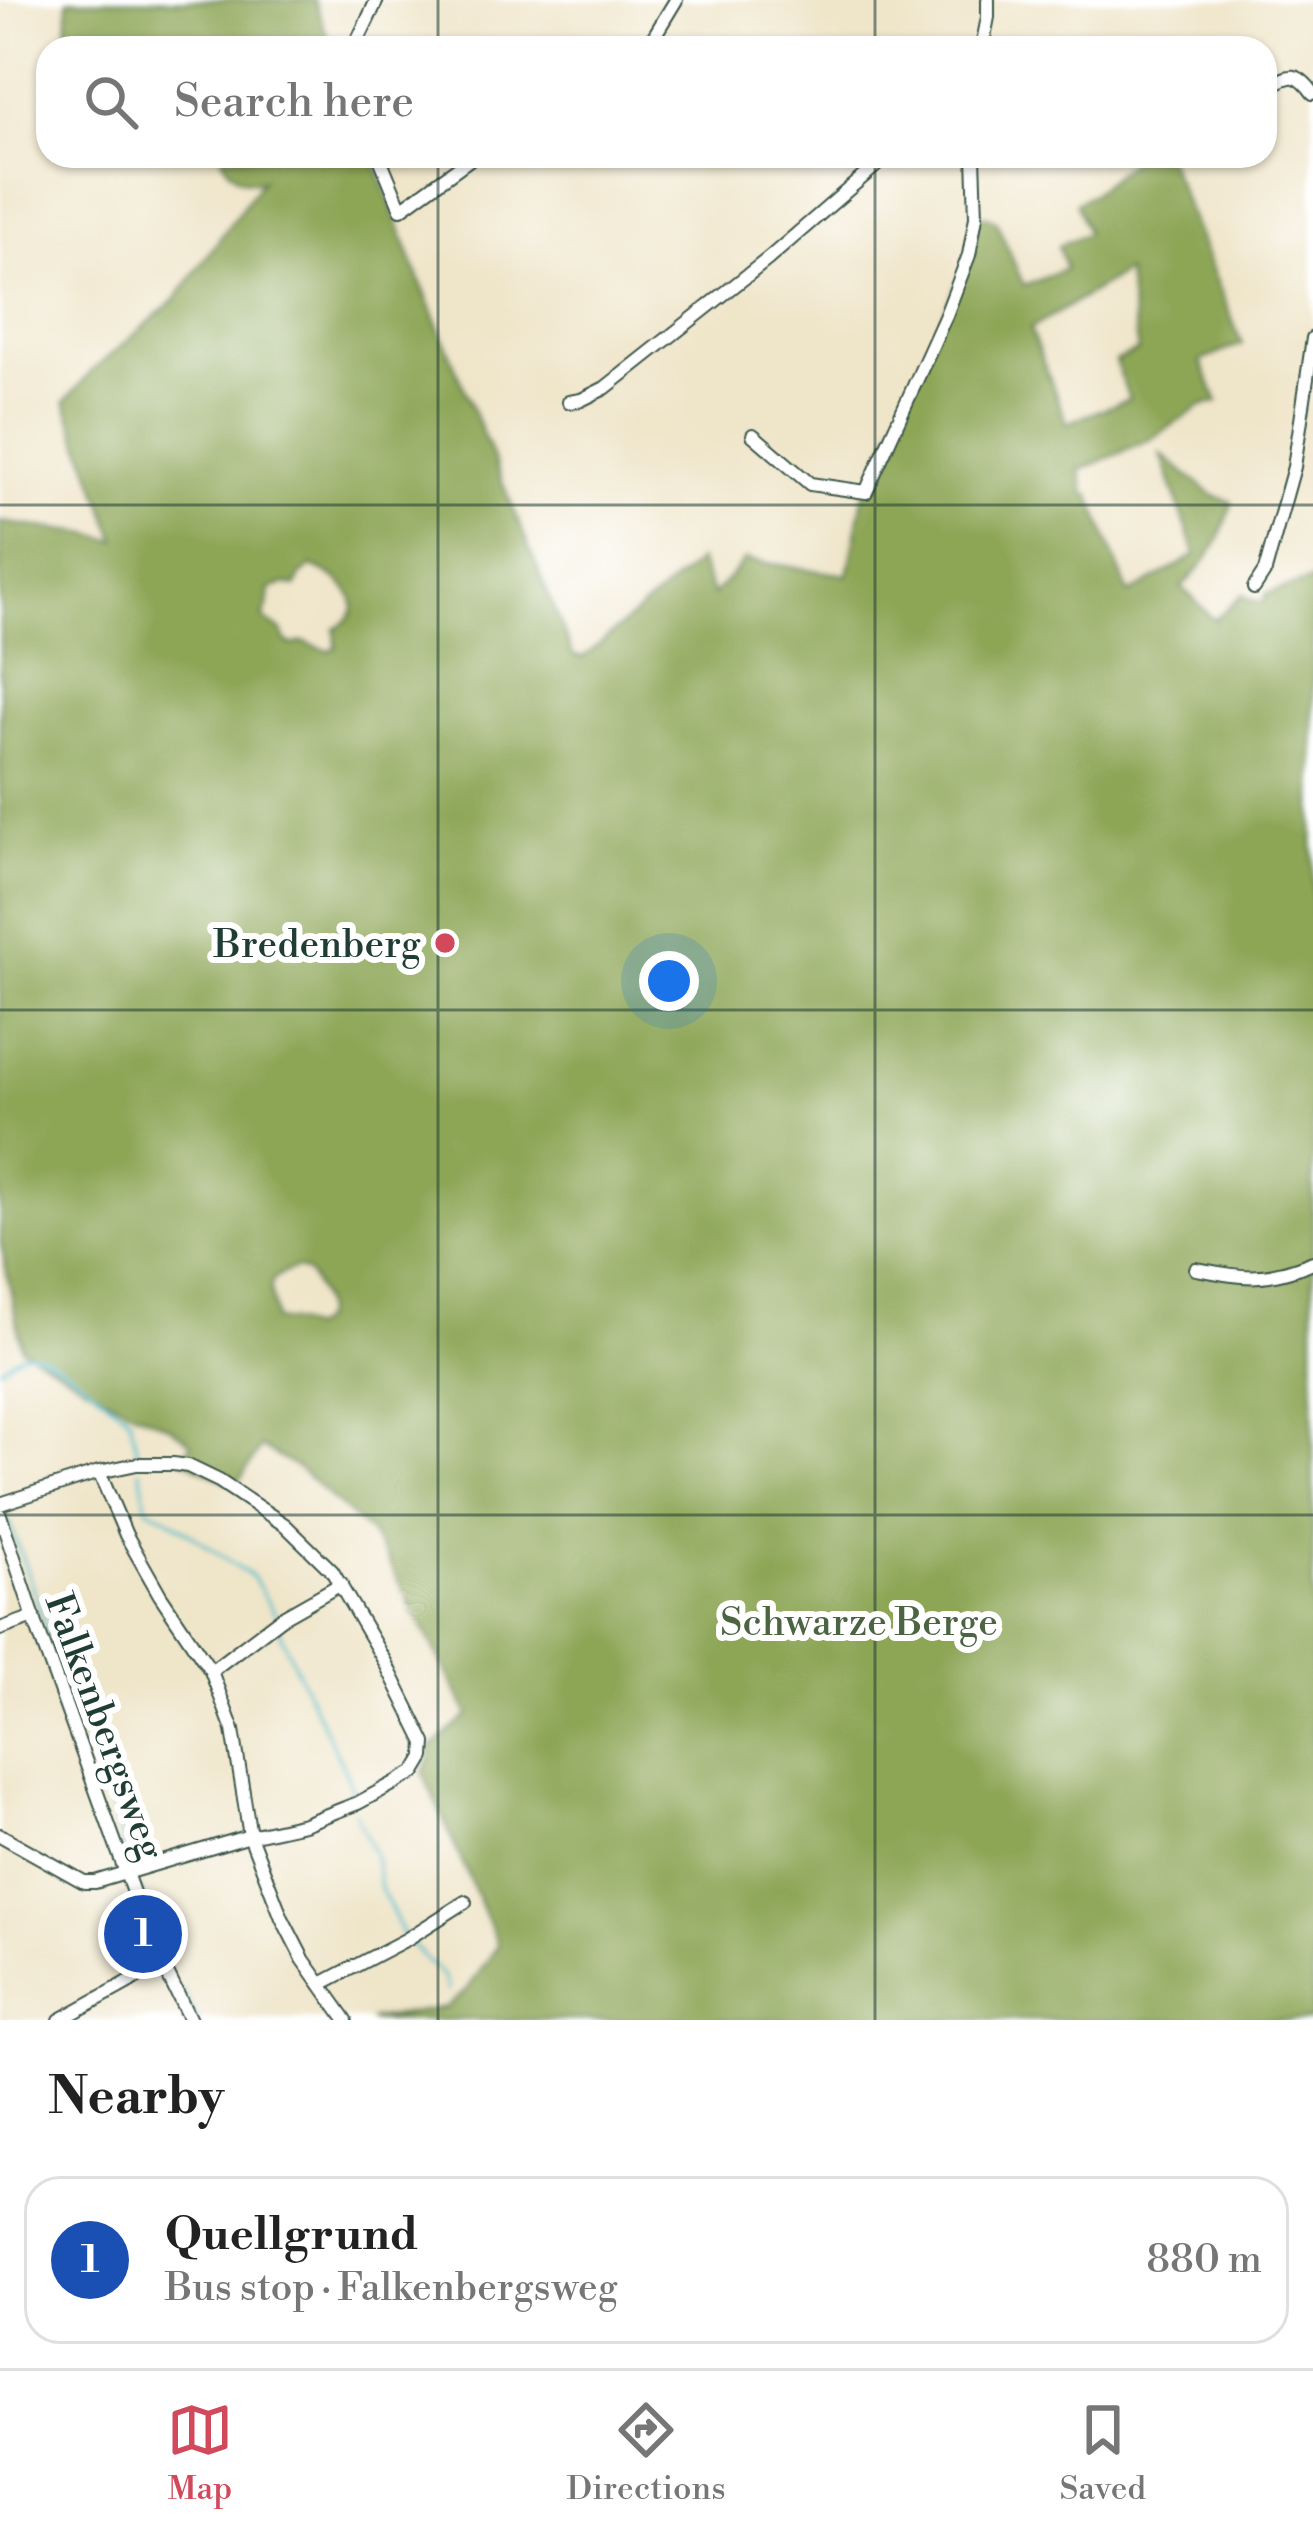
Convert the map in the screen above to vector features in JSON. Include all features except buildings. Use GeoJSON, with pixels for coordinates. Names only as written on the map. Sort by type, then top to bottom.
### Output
{"type":"FeatureCollection","features":[{"type":"Feature","properties":{"kind":"street"},"geometry":{"type":"LineString","coordinates":[[360,36],[377,0]]}},
{"type":"Feature","properties":{"kind":"street"},"geometry":{"type":"LineString","coordinates":[[654,36],[676,0]]}},
{"type":"Feature","properties":{"kind":"street"},"geometry":{"type":"LineString","coordinates":[[984,36],[988,0]]}},
{"type":"Feature","properties":{"kind":"street"},"geometry":{"type":"LineString","coordinates":[[1277,82],[1296,76],[1313,93]]}},
{"type":"Feature","properties":{"kind":"street"},"geometry":{"type":"LineString","coordinates":[[384,168],[401,209],[457,168]]}},
{"type":"Feature","properties":{"kind":"street"},"geometry":{"type":"LineString","coordinates":[[569,402],[605,388],[768,259],[873,168]]}},
{"type":"Feature","properties":{"kind":"street"},"geometry":{"type":"LineString","coordinates":[[753,435],[810,484],[866,492],[969,255],[976,217],[974,168]]}},
{"type":"Feature","properties":{"kind":"street"},"geometry":{"type":"LineString","coordinates":[[1254,588],[1265,571],[1294,467],[1313,338]]}},
{"type":"Feature","properties":{"kind":"street"},"geometry":{"type":"LineString","coordinates":[[1196,1269],[1261,1278],[1313,1262]]}},
{"type":"Feature","properties":{"kind":"street"},"geometry":{"type":"LineString","coordinates":[[0,1504],[99,1472],[157,1463],[198,1470],[285,1525],[341,1584],[425,1743],[422,1763],[410,1775],[358,1803],[304,1824],[95,1882],[85,1882],[0,1835]]}},
{"type":"Feature","properties":{"kind":"street"},"geometry":{"type":"LineString","coordinates":[[99,1472],[160,1595],[211,1671],[233,1730],[250,1836],[303,1959],[346,2020]]}},
{"type":"Feature","properties":{"kind":"street","name":"Falkenbergsweg"},"geometry":{"type":"LineString","coordinates":[[0,1515],[161,1964],[190,2020]]}},
{"type":"Feature","properties":{"kind":"street"},"geometry":{"type":"LineString","coordinates":[[211,1671],[281,1618],[341,1584]]}},
{"type":"Feature","properties":{"kind":"street"},"geometry":{"type":"LineString","coordinates":[[0,1629],[34,1617]]}},
{"type":"Feature","properties":{"kind":"street"},"geometry":{"type":"LineString","coordinates":[[321,1984],[465,1902]]}},
{"type":"Feature","properties":{"kind":"street"},"geometry":{"type":"LineString","coordinates":[[60,2020],[161,1964]]}},
{"type":"Feature","properties":{"kind":"green space"},"geometry":{"type":"Polygon","coordinates":[[[68,0],[314,0],[328,36],[73,36],[67,32],[68,0]]]}},
{"type":"Feature","properties":{"kind":"green space","name":"Schwarze Berge"},"geometry":{"type":"Polygon","coordinates":[[[230,168],[377,168],[573,655],[583,658],[699,561],[713,595],[745,560],[848,575],[863,497],[969,255],[976,217],[996,221],[1024,286],[1066,269],[1058,246],[1087,233],[1076,203],[1123,168],[1171,168],[1242,344],[1201,361],[1218,402],[1201,406],[1150,440],[1080,470],[1085,494],[1090,495],[1129,594],[1196,555],[1161,454],[1214,496],[1232,502],[1214,549],[1182,587],[1214,620],[1243,594],[1263,603],[1266,594],[1313,580],[1313,2020],[369,2020],[446,2007],[467,1990],[498,1945],[423,1772],[432,1747],[469,1715],[369,1532],[299,1469],[261,1447],[236,1486],[183,1459],[191,1443],[171,1427],[126,1408],[22,1348],[0,1239],[0,522],[117,541],[65,402],[93,370],[176,299],[262,180],[243,179],[230,168]],[[1126,272],[1030,329],[1067,423],[1129,399],[1115,361],[1138,351],[1126,272]],[[312,566],[297,586],[270,589],[265,620],[292,645],[303,642],[329,651],[336,648],[335,628],[347,620],[354,602],[343,585],[312,566]],[[296,1268],[272,1282],[275,1320],[309,1329],[318,1323],[323,1309],[312,1280],[296,1268]]]}},
{"type":"Feature","properties":{"kind":"waterway"},"geometry":{"type":"LineString","coordinates":[[0,1368],[25,1353],[63,1367],[130,1418],[138,1456]]}},
{"type":"Feature","properties":{"kind":"waterway"},"geometry":{"type":"LineString","coordinates":[[140,1470],[147,1508],[252,1577],[275,1614]]}},
{"type":"Feature","properties":{"kind":"waterway"},"geometry":{"type":"LineString","coordinates":[[8,1519],[128,1856]]}},
{"type":"Feature","properties":{"kind":"waterway"},"geometry":{"type":"LineString","coordinates":[[279,1628],[353,1795]]}},
{"type":"Feature","properties":{"kind":"waterway"},"geometry":{"type":"LineString","coordinates":[[355,1812],[375,1856],[380,1888],[404,1937]]}},
{"type":"Feature","properties":{"kind":"waterway"},"geometry":{"type":"LineString","coordinates":[[140,1888],[151,1922]]}},
{"type":"Feature","properties":{"kind":"waterway"},"geometry":{"type":"LineString","coordinates":[[409,1943],[444,1977],[448,1991]]}},
{"type":"Feature","properties":{"kind":"waterway"},"geometry":{"type":"LineString","coordinates":[[182,1990],[198,2020]]}},
{"type":"Feature","properties":{"kind":"place","name":"Bredenberg"},"geometry":{"type":"Point","coordinates":[445,943]}},
{"type":"Feature","properties":{"kind":"place","name":"Quellgrund"},"geometry":{"type":"Point","coordinates":[143,1934]}}]}
